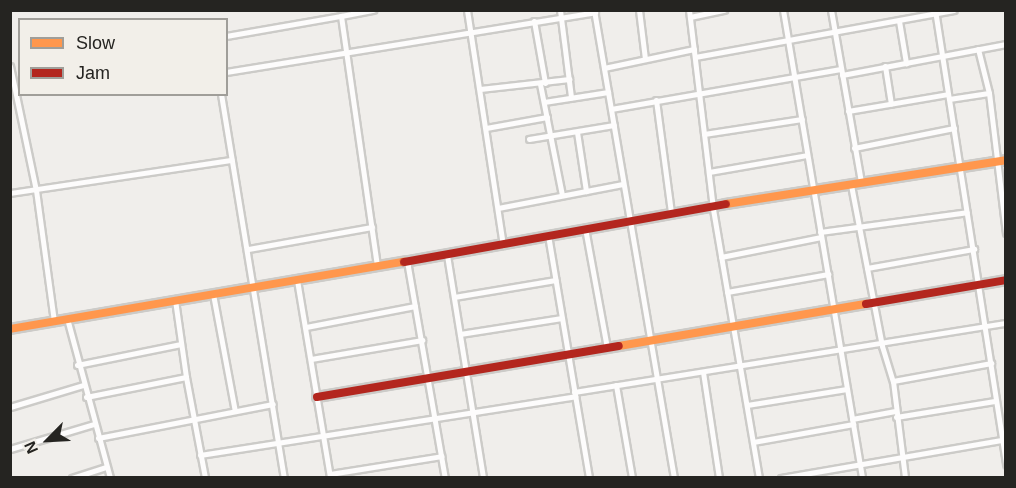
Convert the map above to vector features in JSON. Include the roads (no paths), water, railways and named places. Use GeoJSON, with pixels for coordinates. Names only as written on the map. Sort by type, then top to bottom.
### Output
{"type":"FeatureCollection","features":[{"type":"Feature","properties":{"kind":"main road"},"geometry":{"type":"LineString","coordinates":[[10,329],[68,322],[253,285],[447,255],[628,219],[713,209],[861,182],[1005,160]]}},
{"type":"Feature","properties":{"kind":"main road"},"geometry":{"type":"LineString","coordinates":[[317,397],[569,357],[607,350],[649,338],[876,305],[1005,280]]}},
{"type":"Feature","properties":{"kind":"street"},"geometry":{"type":"LineString","coordinates":[[228,36],[373,10]]}},
{"type":"Feature","properties":{"kind":"street"},"geometry":{"type":"LineString","coordinates":[[467,10],[503,245]]}},
{"type":"Feature","properties":{"kind":"street"},"geometry":{"type":"LineString","coordinates":[[639,10],[645,59]]}},
{"type":"Feature","properties":{"kind":"street"},"geometry":{"type":"LineString","coordinates":[[724,10],[690,14],[713,209],[759,477]]}},
{"type":"Feature","properties":{"kind":"street"},"geometry":{"type":"LineString","coordinates":[[783,10],[862,477]]}},
{"type":"Feature","properties":{"kind":"street"},"geometry":{"type":"LineString","coordinates":[[831,10],[861,182]]}},
{"type":"Feature","properties":{"kind":"street"},"geometry":{"type":"LineString","coordinates":[[695,57],[954,10]]}},
{"type":"Feature","properties":{"kind":"street"},"geometry":{"type":"LineString","coordinates":[[228,72],[471,32],[560,14],[595,11],[628,219],[674,477]]}},
{"type":"Feature","properties":{"kind":"street"},"geometry":{"type":"LineString","coordinates":[[935,12],[974,249],[1005,464]]}},
{"type":"Feature","properties":{"kind":"street"},"geometry":{"type":"LineString","coordinates":[[560,14],[571,98]]}},
{"type":"Feature","properties":{"kind":"street"},"geometry":{"type":"LineString","coordinates":[[341,16],[377,265]]}},
{"type":"Feature","properties":{"kind":"street"},"geometry":{"type":"LineString","coordinates":[[534,21],[544,102],[562,195]]}},
{"type":"Feature","properties":{"kind":"street"},"geometry":{"type":"LineString","coordinates":[[899,21],[906,63]]}},
{"type":"Feature","properties":{"kind":"street"},"geometry":{"type":"LineString","coordinates":[[611,109],[699,90],[906,63],[1005,44]]}},
{"type":"Feature","properties":{"kind":"street"},"geometry":{"type":"LineString","coordinates":[[604,68],[694,49]]}},
{"type":"Feature","properties":{"kind":"street"},"geometry":{"type":"LineString","coordinates":[[978,49],[988,93],[1005,233]]}},
{"type":"Feature","properties":{"kind":"street"},"geometry":{"type":"LineString","coordinates":[[12,66],[36,190],[54,324]]}},
{"type":"Feature","properties":{"kind":"street"},"geometry":{"type":"LineString","coordinates":[[885,66],[891,104]]}},
{"type":"Feature","properties":{"kind":"street"},"geometry":{"type":"LineString","coordinates":[[480,89],[569,78]]}},
{"type":"Feature","properties":{"kind":"street"},"geometry":{"type":"LineString","coordinates":[[544,102],[608,92]]}},
{"type":"Feature","properties":{"kind":"street"},"geometry":{"type":"LineString","coordinates":[[848,111],[988,93]]}},
{"type":"Feature","properties":{"kind":"street"},"geometry":{"type":"LineString","coordinates":[[221,96],[284,477]]}},
{"type":"Feature","properties":{"kind":"street"},"geometry":{"type":"LineString","coordinates":[[656,100],[671,215]]}},
{"type":"Feature","properties":{"kind":"street"},"geometry":{"type":"LineString","coordinates":[[486,129],[547,117]]}},
{"type":"Feature","properties":{"kind":"street"},"geometry":{"type":"LineString","coordinates":[[704,134],[802,119]]}},
{"type":"Feature","properties":{"kind":"street"},"geometry":{"type":"LineString","coordinates":[[530,139],[614,125]]}},
{"type":"Feature","properties":{"kind":"street"},"geometry":{"type":"LineString","coordinates":[[854,148],[954,128]]}},
{"type":"Feature","properties":{"kind":"street"},"geometry":{"type":"LineString","coordinates":[[577,132],[586,191]]}},
{"type":"Feature","properties":{"kind":"street"},"geometry":{"type":"LineString","coordinates":[[709,172],[807,154]]}},
{"type":"Feature","properties":{"kind":"street"},"geometry":{"type":"LineString","coordinates":[[10,194],[232,160]]}},
{"type":"Feature","properties":{"kind":"street"},"geometry":{"type":"LineString","coordinates":[[498,208],[623,184]]}},
{"type":"Feature","properties":{"kind":"street"},"geometry":{"type":"LineString","coordinates":[[851,185],[876,305],[882,346],[893,381],[905,477]]}},
{"type":"Feature","properties":{"kind":"street"},"geometry":{"type":"LineString","coordinates":[[721,257],[859,226],[967,212]]}},
{"type":"Feature","properties":{"kind":"street"},"geometry":{"type":"LineString","coordinates":[[248,249],[372,227]]}},
{"type":"Feature","properties":{"kind":"street"},"geometry":{"type":"LineString","coordinates":[[585,228],[607,350]]}},
{"type":"Feature","properties":{"kind":"street"},"geometry":{"type":"LineString","coordinates":[[548,235],[589,477]]}},
{"type":"Feature","properties":{"kind":"street"},"geometry":{"type":"LineString","coordinates":[[867,268],[974,249]]}},
{"type":"Feature","properties":{"kind":"street"},"geometry":{"type":"LineString","coordinates":[[447,255],[483,477]]}},
{"type":"Feature","properties":{"kind":"street"},"geometry":{"type":"LineString","coordinates":[[406,260],[445,477]]}},
{"type":"Feature","properties":{"kind":"street"},"geometry":{"type":"LineString","coordinates":[[727,292],[828,274]]}},
{"type":"Feature","properties":{"kind":"street"},"geometry":{"type":"LineString","coordinates":[[297,280],[330,476],[442,456]]}},
{"type":"Feature","properties":{"kind":"street"},"geometry":{"type":"LineString","coordinates":[[454,297],[556,280]]}},
{"type":"Feature","properties":{"kind":"street"},"geometry":{"type":"LineString","coordinates":[[213,293],[236,411]]}},
{"type":"Feature","properties":{"kind":"street"},"geometry":{"type":"LineString","coordinates":[[175,299],[186,377],[205,477]]}},
{"type":"Feature","properties":{"kind":"street"},"geometry":{"type":"LineString","coordinates":[[306,327],[415,306]]}},
{"type":"Feature","properties":{"kind":"street"},"geometry":{"type":"LineString","coordinates":[[460,334],[562,318]]}},
{"type":"Feature","properties":{"kind":"street"},"geometry":{"type":"LineString","coordinates":[[68,322],[77,365],[110,477]]}},
{"type":"Feature","properties":{"kind":"street"},"geometry":{"type":"LineString","coordinates":[[200,455],[474,412],[657,379],[882,346],[1005,323]]}},
{"type":"Feature","properties":{"kind":"street"},"geometry":{"type":"LineString","coordinates":[[311,359],[422,340]]}},
{"type":"Feature","properties":{"kind":"street"},"geometry":{"type":"LineString","coordinates":[[77,365],[181,344]]}},
{"type":"Feature","properties":{"kind":"street"},"geometry":{"type":"LineString","coordinates":[[893,381],[991,363]]}},
{"type":"Feature","properties":{"kind":"street"},"geometry":{"type":"LineString","coordinates":[[703,372],[720,477]]}},
{"type":"Feature","properties":{"kind":"street"},"geometry":{"type":"LineString","coordinates":[[86,397],[186,377]]}},
{"type":"Feature","properties":{"kind":"street"},"geometry":{"type":"LineString","coordinates":[[10,407],[83,386]]}},
{"type":"Feature","properties":{"kind":"street"},"geometry":{"type":"LineString","coordinates":[[616,386],[632,477]]}},
{"type":"Feature","properties":{"kind":"street"},"geometry":{"type":"LineString","coordinates":[[747,405],[847,389]]}},
{"type":"Feature","properties":{"kind":"street"},"geometry":{"type":"LineString","coordinates":[[753,442],[853,421],[995,401]]}},
{"type":"Feature","properties":{"kind":"street"},"geometry":{"type":"LineString","coordinates":[[98,438],[273,404]]}},
{"type":"Feature","properties":{"kind":"street"},"geometry":{"type":"LineString","coordinates":[[10,449],[94,424]]}},
{"type":"Feature","properties":{"kind":"street"},"geometry":{"type":"LineString","coordinates":[[781,477],[1003,440]]}},
{"type":"Feature","properties":{"kind":"street"},"geometry":{"type":"LineString","coordinates":[[72,477],[106,467]]}}]}
